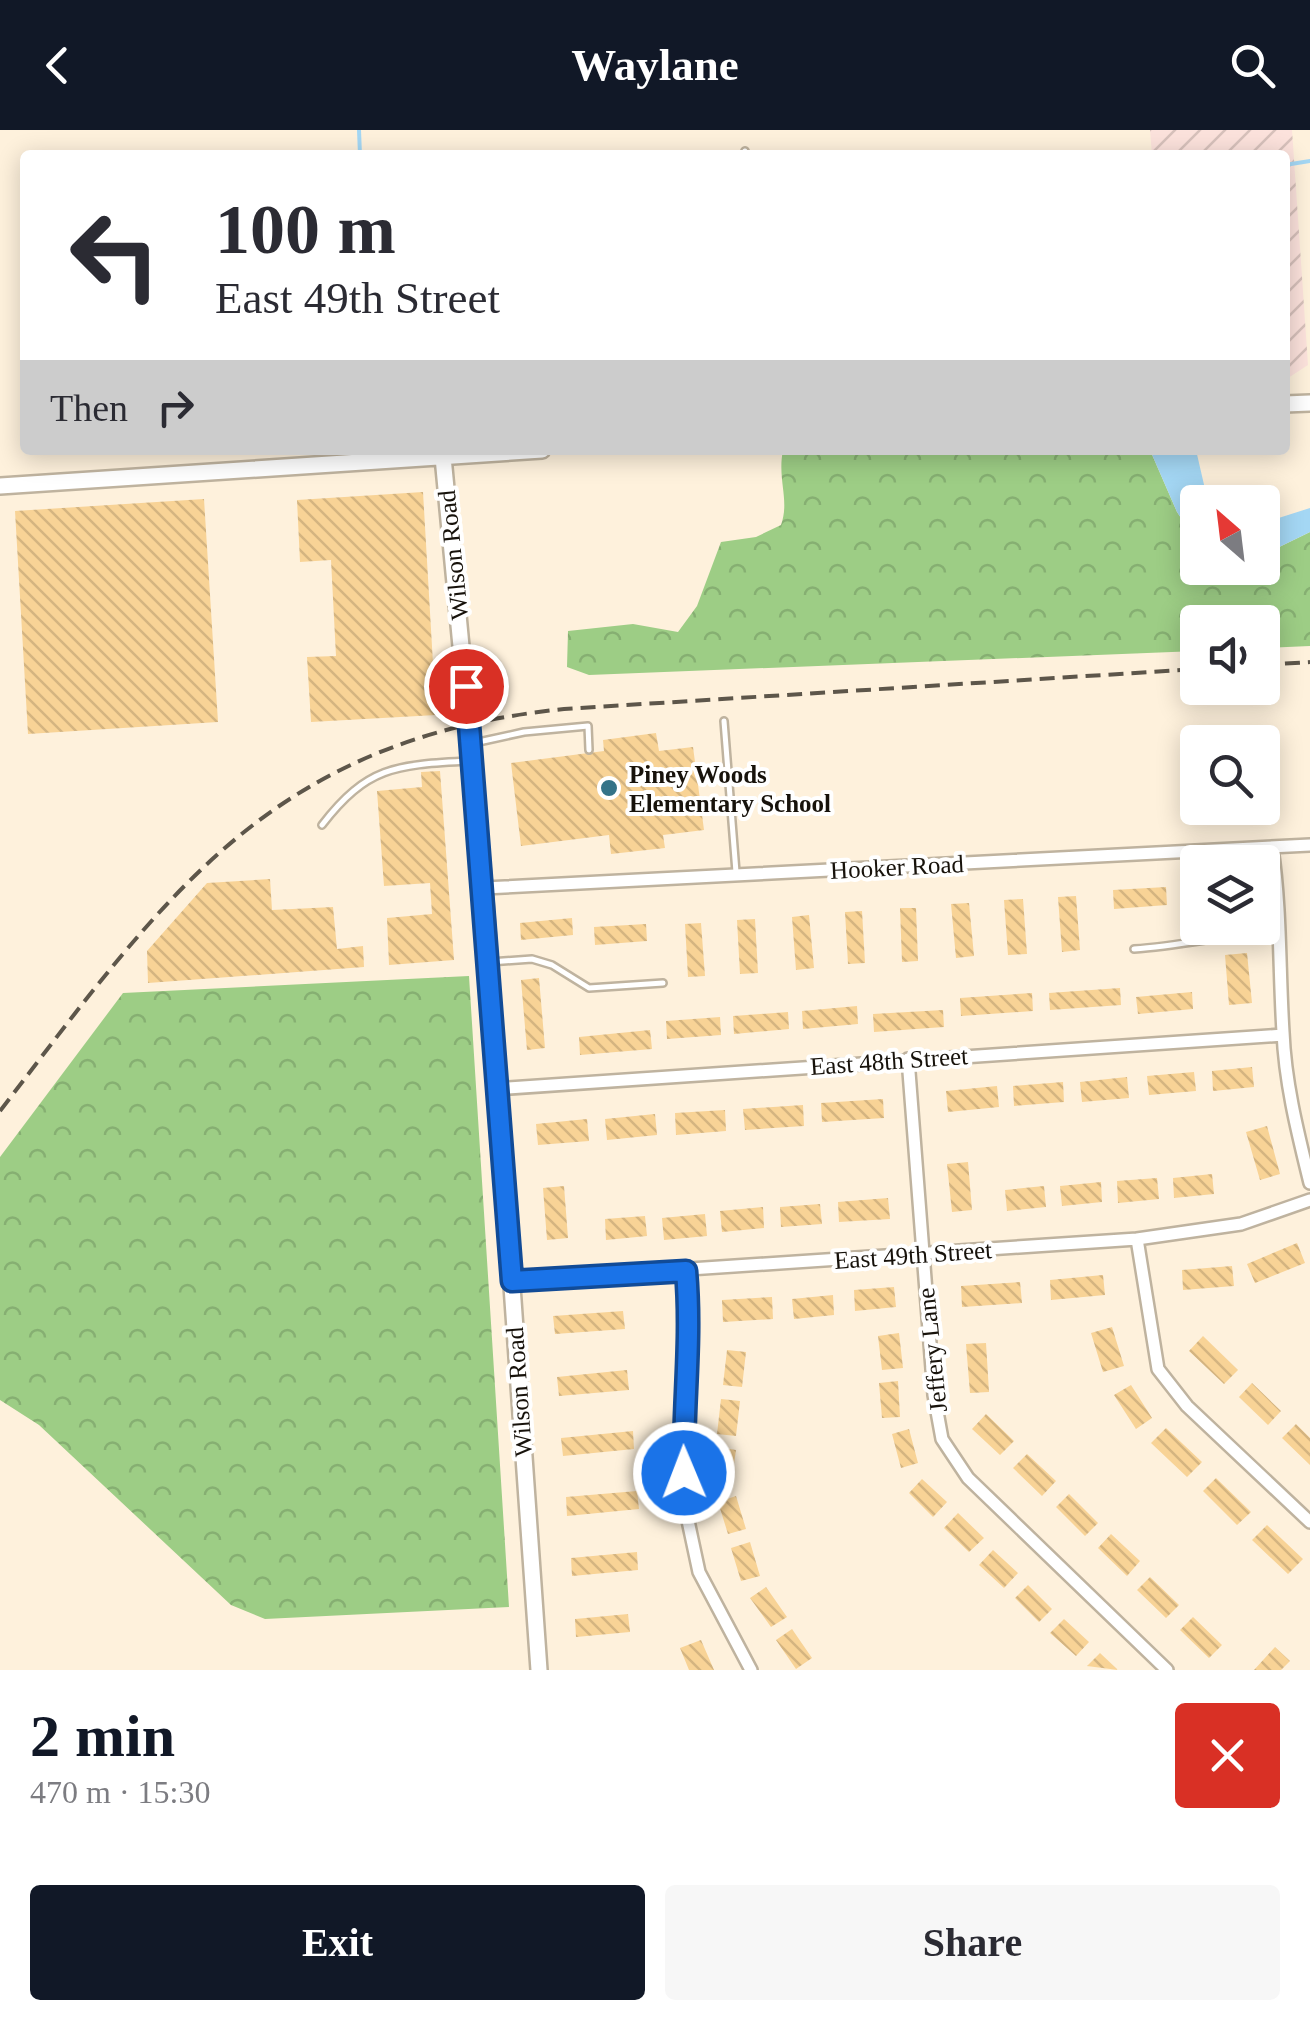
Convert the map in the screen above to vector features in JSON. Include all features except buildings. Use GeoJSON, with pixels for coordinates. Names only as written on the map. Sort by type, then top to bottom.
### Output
{"type":"FeatureCollection","features":[{"type":"Feature","properties":{"kind":"street"},"geometry":{"type":"LineString","coordinates":[[0,486],[471,455]]}},
{"type":"Feature","properties":{"kind":"street","name":"Wilson Road"},"geometry":{"type":"LineString","coordinates":[[442,457],[484,888],[495,1089],[539,1670]]}},
{"type":"Feature","properties":{"kind":"street","name":"Hooker Road"},"geometry":{"type":"LineString","coordinates":[[1280,847],[1310,845]]}},
{"type":"Feature","properties":{"kind":"street","name":"Hooker Road"},"geometry":{"type":"LineString","coordinates":[[484,888],[1180,853]]}},
{"type":"Feature","properties":{"kind":"street"},"geometry":{"type":"LineString","coordinates":[[1280,922],[1283,1035],[1310,1183]]}},
{"type":"Feature","properties":{"kind":"street","name":"East 48th Street"},"geometry":{"type":"LineString","coordinates":[[495,1089],[1283,1035]]}},
{"type":"Feature","properties":{"kind":"street","name":"Jeffery Lane"},"geometry":{"type":"LineString","coordinates":[[908,1059],[934,1395],[942,1438],[968,1478],[1167,1670]]}},
{"type":"Feature","properties":{"kind":"street","name":"East 49th Street"},"geometry":{"type":"LineString","coordinates":[[512,1281],[1137,1240],[1241,1224],[1310,1200]]}},
{"type":"Feature","properties":{"kind":"street"},"geometry":{"type":"LineString","coordinates":[[1137,1240],[1158,1369],[1187,1406],[1310,1522]]}},
{"type":"Feature","properties":{"kind":"street"},"geometry":{"type":"LineString","coordinates":[[686,1271],[692,1339],[683,1415],[684,1502],[699,1572],[751,1670]]}},
{"type":"Feature","properties":{"kind":"lane"},"geometry":{"type":"LineString","coordinates":[[724,721],[736,875]]}},
{"type":"Feature","properties":{"kind":"lane"},"geometry":{"type":"LineString","coordinates":[[471,744],[524,732],[588,726],[589,750]]}},
{"type":"Feature","properties":{"kind":"lane"},"geometry":{"type":"LineString","coordinates":[[322,825],[352,791],[376,774],[400,765],[472,761]]}},
{"type":"Feature","properties":{"kind":"lane"},"geometry":{"type":"LineString","coordinates":[[1134,950],[1194,945],[1220,935],[1281,931]]}},
{"type":"Feature","properties":{"kind":"lane"},"geometry":{"type":"LineString","coordinates":[[488,962],[532,959],[552,964],[590,988],[664,983]]}},
{"type":"Feature","properties":{"kind":"shaded area"},"geometry":{"type":"Polygon","coordinates":[[[1150,130],[1292,130],[1308,365],[1290,377],[1290,150],[1152,150],[1150,130]]]}},
{"type":"Feature","properties":{"kind":"green space"},"geometry":{"type":"Polygon","coordinates":[[[783,455],[1152,455],[1180,516],[1180,585],[1280,585],[1280,547],[1310,532],[1310,646],[1280,647],[1280,605],[1180,605],[1180,652],[589,675],[567,667],[568,631],[633,624],[678,632],[697,606],[721,542],[756,537],[781,525],[783,455]]]}},
{"type":"Feature","properties":{"kind":"green space"},"geometry":{"type":"Polygon","coordinates":[[[469,976],[509,1607],[265,1619],[231,1605],[39,1425],[0,1400],[0,1157],[123,993],[469,976]]]}},
{"type":"Feature","properties":{"kind":"water"},"geometry":{"type":"Polygon","coordinates":[[[1152,455],[1197,455],[1204,485],[1180,485],[1180,516],[1152,455]]]}},
{"type":"Feature","properties":{"kind":"water"},"geometry":{"type":"Polygon","coordinates":[[[1310,508],[1310,532],[1280,547],[1280,518],[1310,508]]]}},
{"type":"Feature","properties":{"kind":"waterway"},"geometry":{"type":"LineString","coordinates":[[359,130],[360,150]]}},
{"type":"Feature","properties":{"kind":"waterway"},"geometry":{"type":"LineString","coordinates":[[1290,164],[1310,161]]}},
{"type":"Feature","properties":{"kind":"railway"},"geometry":{"type":"LineString","coordinates":[[1280,664],[1310,662]]}},
{"type":"Feature","properties":{"kind":"railway"},"geometry":{"type":"LineString","coordinates":[[0,1111],[117,961],[174,897],[234,840],[300,792],[375,754],[462,726],[564,709],[1180,670]]}},
{"type":"Feature","properties":{"kind":"place","name":"Piney Woods Elementary School"},"geometry":{"type":"Point","coordinates":[609,788]}},
{"type":"Feature","properties":{"kind":"route"},"geometry":{"type":"LineString","coordinates":[[466,686],[512,1281],[686,1271],[692,1339],[683,1415],[684,1473]]}}]}
